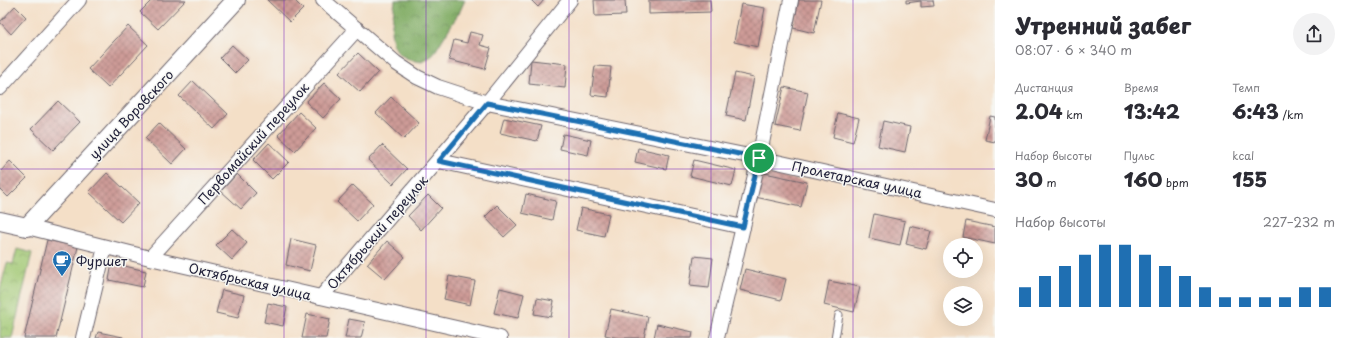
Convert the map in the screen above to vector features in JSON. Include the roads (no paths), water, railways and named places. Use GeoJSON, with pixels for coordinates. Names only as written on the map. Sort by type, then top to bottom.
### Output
{"type":"FeatureCollection","features":[{"type":"Feature","properties":{"kind":"street"},"geometry":{"type":"LineString","coordinates":[[0,88],[79,0]]}},
{"type":"Feature","properties":{"kind":"street","name":"улица Воровского"},"geometry":{"type":"LineString","coordinates":[[27,227],[236,0]]}},
{"type":"Feature","properties":{"kind":"street","name":"Пролетарская улица"},"geometry":{"type":"LineString","coordinates":[[323,0],[396,63],[417,77],[438,87],[487,103],[759,158],[995,210]]}},
{"type":"Feature","properties":{"kind":"street","name":"Октябрьский переулок"},"geometry":{"type":"LineString","coordinates":[[321,297],[439,161],[570,0]]}},
{"type":"Feature","properties":{"kind":"street"},"geometry":{"type":"LineString","coordinates":[[717,338],[759,158],[791,0]]}},
{"type":"Feature","properties":{"kind":"street","name":"Первомайский переулок"},"geometry":{"type":"LineString","coordinates":[[150,258],[357,29]]}},
{"type":"Feature","properties":{"kind":"street"},"geometry":{"type":"LineString","coordinates":[[439,161],[743,227]]}},
{"type":"Feature","properties":{"kind":"street","name":"Октябрьская улица"},"geometry":{"type":"LineString","coordinates":[[0,221],[150,258],[500,338]]}},
{"type":"Feature","properties":{"kind":"street"},"geometry":{"type":"LineString","coordinates":[[83,338],[105,246]]}},
{"type":"Feature","properties":{"kind":"lane"},"geometry":{"type":"LineString","coordinates":[[835,338],[839,315]]}},
{"type":"Feature","properties":{"kind":"place","name":"Фуршет"},"geometry":{"type":"Point","coordinates":[62,277]}}]}
